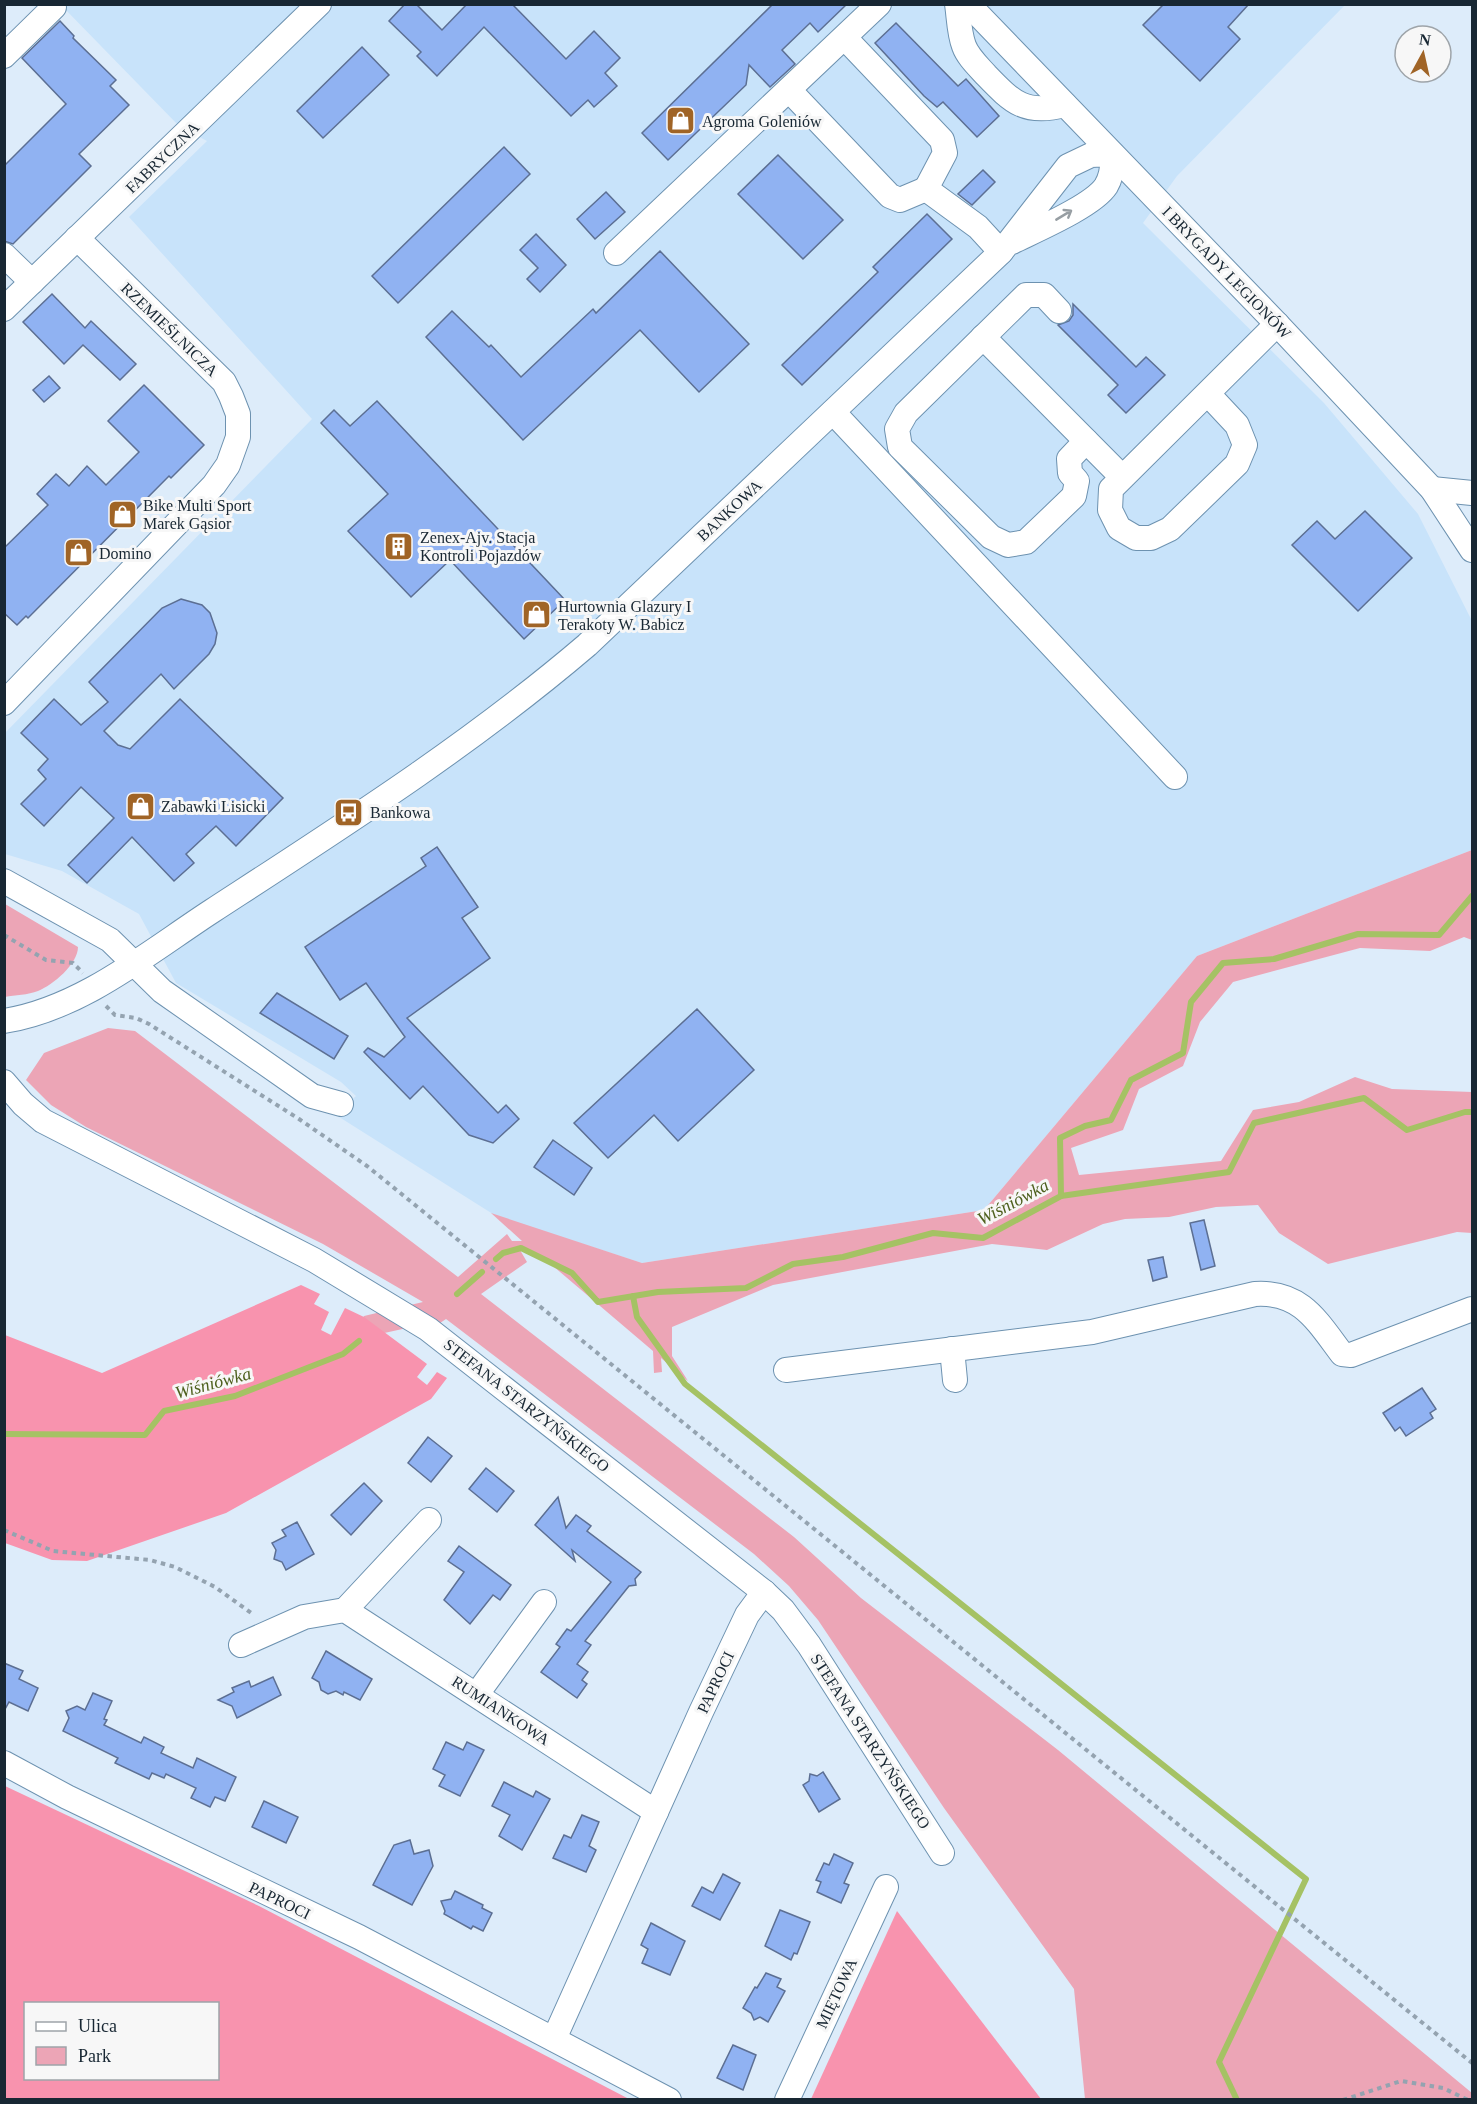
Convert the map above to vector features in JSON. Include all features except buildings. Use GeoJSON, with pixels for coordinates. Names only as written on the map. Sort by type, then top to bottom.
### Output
{"type":"FeatureCollection","features":[{"type":"Feature","properties":{"kind":"street","name":"FABRYCZNA"},"geometry":{"type":"LineString","coordinates":[[4,309],[319,4]]}},
{"type":"Feature","properties":{"kind":"street"},"geometry":{"type":"LineString","coordinates":[[616,253],[879,4]]}},
{"type":"Feature","properties":{"kind":"street"},"geometry":{"type":"LineString","coordinates":[[957,4],[963,45],[970,58],[1011,101],[1025,107],[1044,110],[1067,106]]}},
{"type":"Feature","properties":{"kind":"street","name":"I BRYGADY LEGIONÓW"},"geometry":{"type":"LineString","coordinates":[[968,4],[1277,324],[1432,489],[1473,550]]}},
{"type":"Feature","properties":{"kind":"street"},"geometry":{"type":"LineString","coordinates":[[4,56],[54,7]]}},
{"type":"Feature","properties":{"kind":"street"},"geometry":{"type":"LineString","coordinates":[[789,90],[890,196],[900,200],[926,189],[945,153],[942,140],[845,38]]}},
{"type":"Feature","properties":{"kind":"street","name":"BANKOWA"},"geometry":{"type":"LineString","coordinates":[[1067,106],[1074,138],[1068,166]]}},
{"type":"Feature","properties":{"kind":"street","name":"BANKOWA"},"geometry":{"type":"LineString","coordinates":[[4,1021],[42,1011],[93,988],[465,743],[527,696],[587,645],[1006,247],[1068,166],[1091,154],[1112,154]]}},
{"type":"Feature","properties":{"kind":"street"},"geometry":{"type":"LineString","coordinates":[[1098,195],[1107,185],[1112,172],[1112,154]]}},
{"type":"Feature","properties":{"kind":"street"},"geometry":{"type":"LineString","coordinates":[[926,189],[1006,247]]}},
{"type":"Feature","properties":{"kind":"street","name":"BANKOWA"},"geometry":{"type":"LineString","coordinates":[[1006,247],[1098,195],[1119,192],[1154,196]]}},
{"type":"Feature","properties":{"kind":"street","name":"RZEMIEŚLNICZA"},"geometry":{"type":"LineString","coordinates":[[4,703],[214,484],[228,465],[238,437],[238,414],[224,382],[77,238]]}},
{"type":"Feature","properties":{"kind":"street"},"geometry":{"type":"LineString","coordinates":[[4,255],[32,282]]}},
{"type":"Feature","properties":{"kind":"street"},"geometry":{"type":"LineString","coordinates":[[1059,311],[1044,295],[1026,295],[906,413],[897,429],[900,447],[991,537],[1008,545],[1026,542],[1074,495],[1077,481],[1070,473],[1069,459],[1086,441]]}},
{"type":"Feature","properties":{"kind":"street"},"geometry":{"type":"LineString","coordinates":[[1208,394],[1237,425],[1245,445],[1237,464],[1170,529],[1151,538],[1136,538],[1119,528],[1110,510],[1112,489],[1277,324]]}},
{"type":"Feature","properties":{"kind":"street"},"geometry":{"type":"LineString","coordinates":[[983,337],[1122,477]]}},
{"type":"Feature","properties":{"kind":"street"},"geometry":{"type":"LineString","coordinates":[[833,412],[1175,777]]}},
{"type":"Feature","properties":{"kind":"street"},"geometry":{"type":"LineString","coordinates":[[1432,489],[1473,493]]}},
{"type":"Feature","properties":{"kind":"street"},"geometry":{"type":"LineString","coordinates":[[4,881],[110,940],[162,991],[312,1096],[341,1104]]}},
{"type":"Feature","properties":{"kind":"street","name":"STEFANA STARZYŃSKIEGO"},"geometry":{"type":"LineString","coordinates":[[4,1082],[23,1104],[43,1121],[314,1260],[428,1329],[764,1592],[783,1610],[809,1645],[942,1853]]}},
{"type":"Feature","properties":{"kind":"street"},"geometry":{"type":"LineString","coordinates":[[786,1370],[1092,1332],[1255,1294],[1272,1293],[1304,1307],[1342,1354],[1351,1355],[1473,1309]]}},
{"type":"Feature","properties":{"kind":"street"},"geometry":{"type":"LineString","coordinates":[[952,1349],[955,1380]]}},
{"type":"Feature","properties":{"kind":"street"},"geometry":{"type":"LineString","coordinates":[[241,1645],[303,1617],[345,1610],[429,1520]]}},
{"type":"Feature","properties":{"kind":"street","name":"PAPROCI"},"geometry":{"type":"LineString","coordinates":[[555,2039],[735,1639],[764,1592]]}},
{"type":"Feature","properties":{"kind":"street"},"geometry":{"type":"LineString","coordinates":[[477,1694],[544,1602]]}},
{"type":"Feature","properties":{"kind":"street","name":"RUMIANKOWA"},"geometry":{"type":"LineString","coordinates":[[345,1610],[656,1812]]}},
{"type":"Feature","properties":{"kind":"street","name":"PAPROCI"},"geometry":{"type":"LineString","coordinates":[[4,1763],[67,1797],[359,1937],[669,2100]]}},
{"type":"Feature","properties":{"kind":"street","name":"MIĘTOWA"},"geometry":{"type":"LineString","coordinates":[[787,2100],[886,1887]]}},
{"type":"Feature","properties":{"kind":"path"},"geometry":{"type":"LineString","coordinates":[[4,935],[46,960],[73,963],[112,1014],[136,1018],[149,1024],[299,1119],[367,1166],[1473,2063]]}},
{"type":"Feature","properties":{"kind":"path"},"geometry":{"type":"LineString","coordinates":[[4,1530],[53,1551],[150,1560],[175,1567],[215,1587],[274,1630]]}},
{"type":"Feature","properties":{"kind":"path"},"geometry":{"type":"LineString","coordinates":[[1343,2100],[1401,2081],[1443,2088],[1468,2100]]}},
{"type":"Feature","properties":{"kind":"shaded area"},"geometry":{"type":"Polygon","coordinates":[[[61,5],[1345,5],[1177,176],[1143,223],[1324,403],[1418,514],[1472,621],[1472,850],[1197,956],[984,1210],[642,1263],[496,1216],[336,1115],[356,1096],[341,1082],[176,983],[139,914],[62,871],[5,854],[4,734],[312,419],[129,217],[207,141],[179,126],[61,5]]]}},
{"type":"Feature","properties":{"kind":"shaded area"},"geometry":{"type":"Polygon","coordinates":[[[301,1285],[320,1294],[314,1304],[329,1312],[321,1330],[331,1335],[345,1308],[364,1317],[427,1364],[417,1377],[427,1385],[437,1372],[447,1378],[431,1399],[226,1513],[87,1561],[52,1560],[5,1543],[5,1335],[102,1373],[301,1285]]]}},
{"type":"Feature","properties":{"kind":"shaded area"},"geometry":{"type":"Polygon","coordinates":[[[5,1786],[259,1906],[629,2099],[5,2099],[5,1786]]]}},
{"type":"Feature","properties":{"kind":"shaded area"},"geometry":{"type":"Polygon","coordinates":[[[897,1911],[1041,2099],[811,2099],[897,1911]]]}},
{"type":"Feature","properties":{"kind":"green space"},"geometry":{"type":"Polygon","coordinates":[[[1472,850],[1472,940],[1464,937],[1430,951],[1360,948],[1233,982],[1200,1022],[1183,1066],[1139,1089],[1123,1130],[1071,1148],[1079,1175],[1221,1161],[1253,1110],[1299,1102],[1355,1077],[1392,1089],[1472,1092],[1472,1233],[1457,1232],[1328,1264],[1279,1233],[1258,1205],[1216,1207],[1169,1217],[1125,1219],[1103,1224],[1047,1250],[992,1244],[773,1285],[672,1327],[672,1356],[688,1381],[661,1358],[662,1372],[654,1373],[653,1351],[553,1266],[520,1250],[527,1262],[481,1294],[794,1537],[861,1598],[1058,1750],[1472,2093],[1472,2099],[1085,2099],[1074,1989],[944,1808],[818,1620],[789,1586],[754,1554],[446,1319],[437,1325],[407,1328],[4,1417],[353,1335],[364,1316],[423,1302],[323,1244],[86,1127],[51,1105],[26,1080],[44,1053],[108,1028],[135,1031],[458,1277],[507,1234],[512,1241],[522,1241],[491,1213],[642,1263],[984,1210],[1197,956],[1472,850]]]}},
{"type":"Feature","properties":{"kind":"green space"},"geometry":{"type":"Polygon","coordinates":[[[5,904],[78,947],[74,960],[64,973],[38,991],[5,997],[5,904]]]}},
{"type":"Feature","properties":{"kind":"waterway","name":"Wiśniówka"},"geometry":{"type":"LineString","coordinates":[[496,1259],[503,1253],[521,1248],[572,1273],[598,1302],[658,1292],[746,1288],[793,1264],[843,1257],[933,1233],[983,1238],[1061,1196],[1060,1138],[1085,1126],[1111,1120],[1131,1080],[1183,1053],[1191,1002],[1223,963],[1274,959],[1358,934],[1439,935],[1472,896]]}},
{"type":"Feature","properties":{"kind":"waterway"},"geometry":{"type":"LineString","coordinates":[[1061,1196],[1229,1172],[1254,1123],[1364,1098],[1407,1130],[1465,1112],[1472,1112]]}},
{"type":"Feature","properties":{"kind":"waterway","name":"Wiśniówka"},"geometry":{"type":"LineString","coordinates":[[457,1294],[482,1272]]}},
{"type":"Feature","properties":{"kind":"waterway"},"geometry":{"type":"LineString","coordinates":[[633,1296],[637,1317],[685,1384],[1306,1879],[1219,2062],[1237,2100]]}},
{"type":"Feature","properties":{"kind":"waterway","name":"Wiśniówka"},"geometry":{"type":"LineString","coordinates":[[4,1434],[145,1435],[164,1411],[235,1396],[343,1354],[359,1341]]}},
{"type":"Feature","properties":{"kind":"place","name":"Agroma Goleniów"},"geometry":{"type":"Point","coordinates":[681,121]}},
{"type":"Feature","properties":{"kind":"place","name":"Bike Multi Sport Marek Gąsior"},"geometry":{"type":"Point","coordinates":[122,514]}},
{"type":"Feature","properties":{"kind":"place","name":"Zenex-Ajv. Stacja Kontroli Pojazdów"},"geometry":{"type":"Point","coordinates":[399,546]}},
{"type":"Feature","properties":{"kind":"place","name":"Domino"},"geometry":{"type":"Point","coordinates":[78,553]}},
{"type":"Feature","properties":{"kind":"place","name":"Hurtownia Glazury I Terakoty W. Babicz"},"geometry":{"type":"Point","coordinates":[537,615]}},
{"type":"Feature","properties":{"kind":"place","name":"Zabawki Lisicki"},"geometry":{"type":"Point","coordinates":[140,806]}},
{"type":"Feature","properties":{"kind":"place","name":"Bankowa"},"geometry":{"type":"Point","coordinates":[349,812]}}]}
